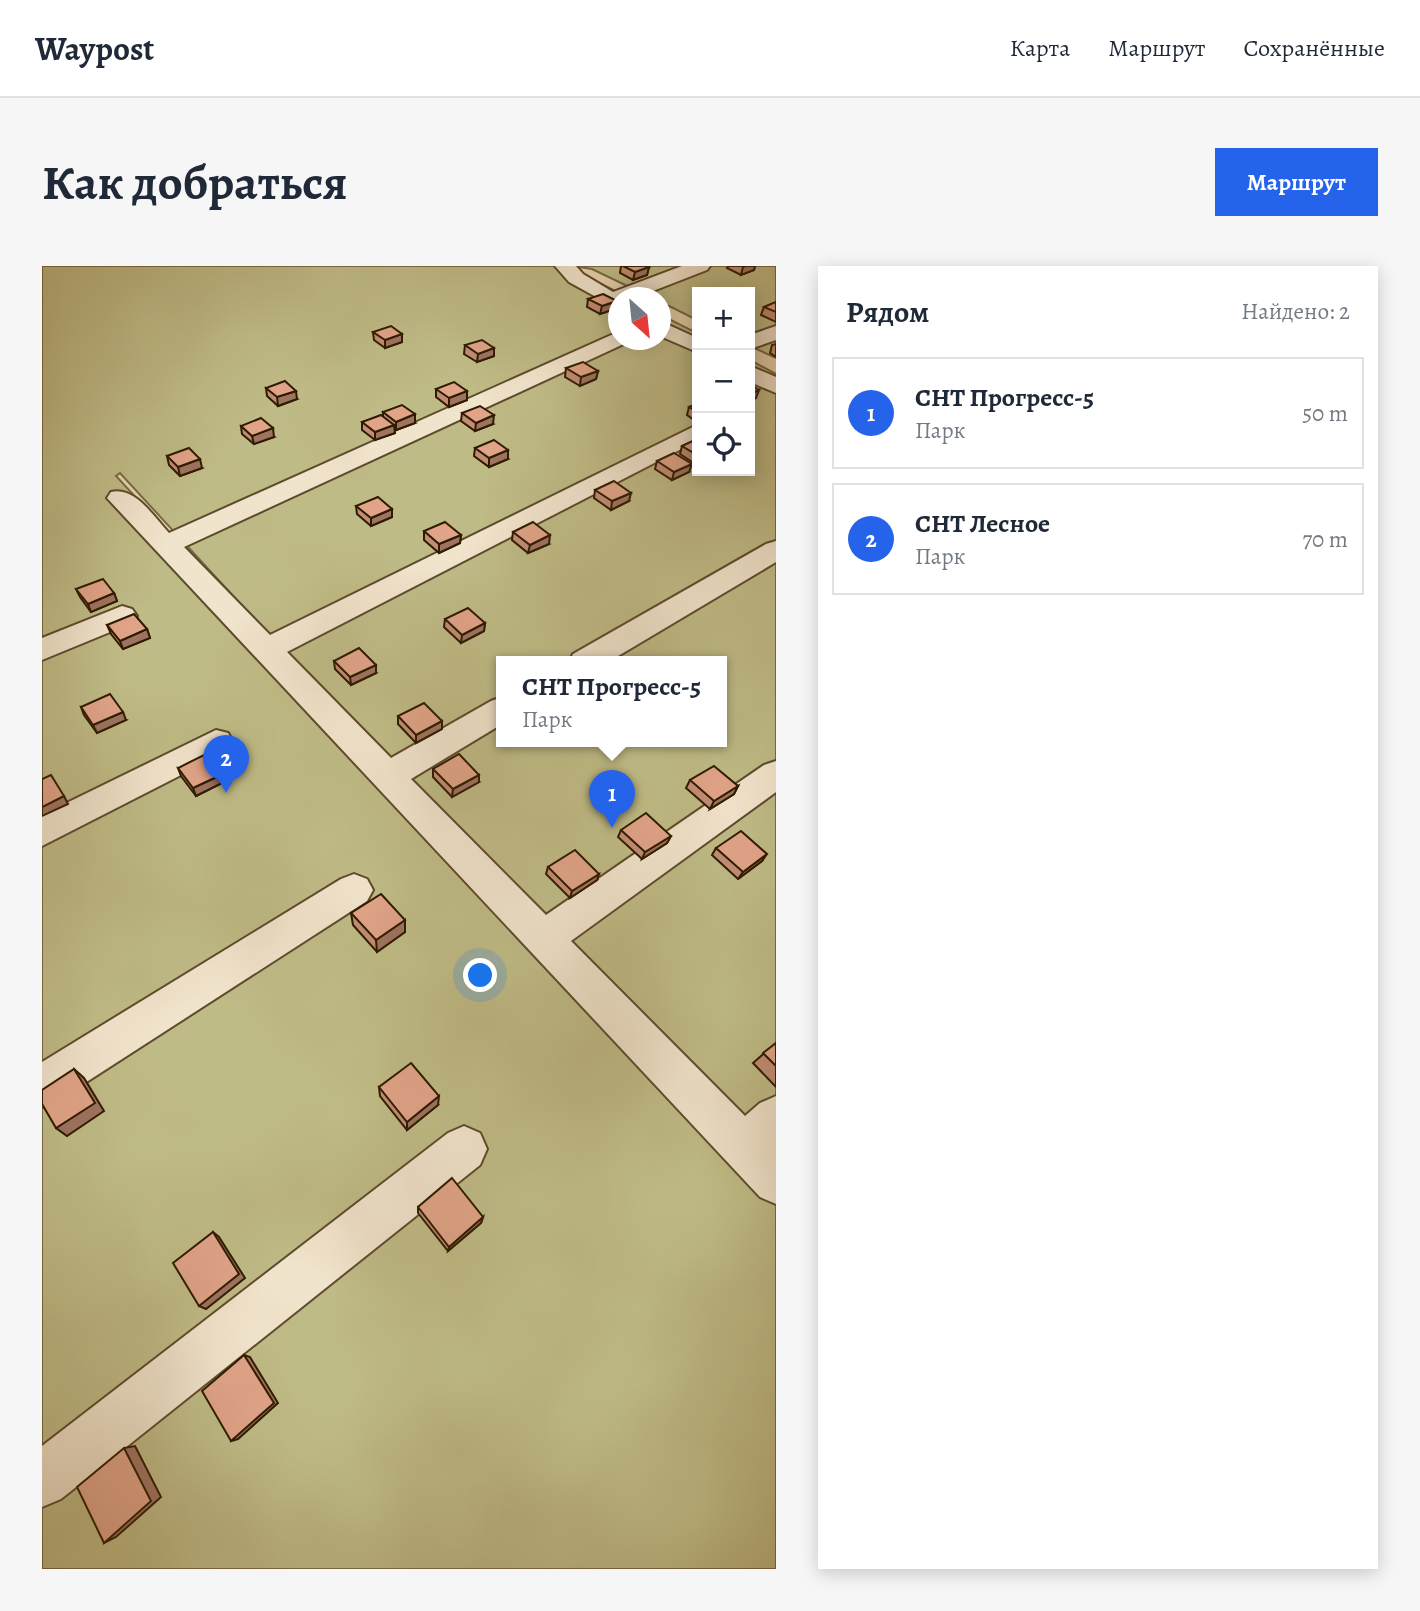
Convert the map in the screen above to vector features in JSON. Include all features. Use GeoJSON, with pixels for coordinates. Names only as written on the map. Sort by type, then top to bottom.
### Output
{"type":"FeatureCollection","features":[{"type":"Feature","properties":{"kind":"street"},"geometry":{"type":"LineString","coordinates":[[565,266],[576,278],[608,297]]}},
{"type":"Feature","properties":{"kind":"street"},"geometry":{"type":"LineString","coordinates":[[649,287],[700,266]]}},
{"type":"Feature","properties":{"kind":"street"},"geometry":{"type":"LineString","coordinates":[[755,341],[776,332]]}},
{"type":"Feature","properties":{"kind":"street"},"geometry":{"type":"LineString","coordinates":[[671,333],[692,343]]}},
{"type":"Feature","properties":{"kind":"street"},"geometry":{"type":"LineString","coordinates":[[166,545],[608,343]]}},
{"type":"Feature","properties":{"kind":"street"},"geometry":{"type":"LineString","coordinates":[[755,378],[770,393]]}},
{"type":"Feature","properties":{"kind":"street"},"geometry":{"type":"LineString","coordinates":[[267,650],[692,435]]}},
{"type":"Feature","properties":{"kind":"street"},"geometry":{"type":"LineString","coordinates":[[120,498],[776,1181]]}},
{"type":"Feature","properties":{"kind":"street"},"geometry":{"type":"LineString","coordinates":[[594,656],[776,550]]}},
{"type":"Feature","properties":{"kind":"street"},"geometry":{"type":"LineString","coordinates":[[42,650],[122,616]]}},
{"type":"Feature","properties":{"kind":"street"},"geometry":{"type":"LineString","coordinates":[[387,776],[496,712]]}},
{"type":"Feature","properties":{"kind":"street"},"geometry":{"type":"LineString","coordinates":[[42,832],[216,742]]}},
{"type":"Feature","properties":{"kind":"street"},"geometry":{"type":"LineString","coordinates":[[543,939],[776,774]]}},
{"type":"Feature","properties":{"kind":"street"},"geometry":{"type":"LineString","coordinates":[[42,1086],[354,890]]}},
{"type":"Feature","properties":{"kind":"street"},"geometry":{"type":"LineString","coordinates":[[744,1147],[776,1118]]}},
{"type":"Feature","properties":{"kind":"street"},"geometry":{"type":"LineString","coordinates":[[42,1480],[464,1149]]}},
{"type":"Feature","properties":{"kind":"shaded area"},"geometry":{"type":"Polygon","coordinates":[[[42,266],[566,266],[608,287],[608,350],[671,350],[671,320],[692,330],[692,476],[755,476],[755,363],[776,374],[776,1186],[120,473],[116,476],[776,1191],[776,1569],[42,1569],[42,266]]]}},
{"type":"Feature","properties":{"kind":"shaded area"},"geometry":{"type":"Polygon","coordinates":[[[573,266],[776,266],[776,358],[755,348],[755,287],[692,287],[692,318],[671,307],[671,287],[629,287],[592,269],[573,266]]]}},
{"type":"Feature","properties":{"kind":"building"},"geometry":{"type":"Polygon","coordinates":[[[623,266],[647,266],[649,267],[635,272],[623,266]]]}},
{"type":"Feature","properties":{"kind":"building"},"geometry":{"type":"Polygon","coordinates":[[[603,294],[608,296],[608,304],[602,306],[588,299],[603,294]]]}},
{"type":"Feature","properties":{"kind":"building"},"geometry":{"type":"Polygon","coordinates":[[[776,302],[776,312],[764,307],[776,302]]]}},
{"type":"Feature","properties":{"kind":"building"},"geometry":{"type":"Polygon","coordinates":[[[391,326],[402,334],[385,340],[373,332],[391,326]]]}},
{"type":"Feature","properties":{"kind":"building"},"geometry":{"type":"Polygon","coordinates":[[[482,340],[494,348],[478,354],[465,345],[482,340]]]}},
{"type":"Feature","properties":{"kind":"building"},"geometry":{"type":"Polygon","coordinates":[[[583,362],[598,371],[581,377],[566,368],[583,362]]]}},
{"type":"Feature","properties":{"kind":"building"},"geometry":{"type":"Polygon","coordinates":[[[285,381],[296,391],[277,397],[266,388],[285,381]]]}},
{"type":"Feature","properties":{"kind":"building"},"geometry":{"type":"Polygon","coordinates":[[[454,382],[467,391],[449,398],[436,389],[454,382]]]}},
{"type":"Feature","properties":{"kind":"building"},"geometry":{"type":"Polygon","coordinates":[[[402,405],[415,414],[396,422],[383,412],[402,405]]]}},
{"type":"Feature","properties":{"kind":"building"},"geometry":{"type":"Polygon","coordinates":[[[480,406],[494,415],[476,423],[462,413],[480,406]]]}},
{"type":"Feature","properties":{"kind":"building"},"geometry":{"type":"Polygon","coordinates":[[[381,415],[394,425],[375,432],[362,422],[381,415]]]}},
{"type":"Feature","properties":{"kind":"building"},"geometry":{"type":"Polygon","coordinates":[[[261,418],[273,428],[252,436],[241,426],[261,418]]]}},
{"type":"Feature","properties":{"kind":"building"},"geometry":{"type":"Polygon","coordinates":[[[494,440],[508,450],[489,458],[475,448],[494,440]]]}},
{"type":"Feature","properties":{"kind":"building"},"geometry":{"type":"Polygon","coordinates":[[[692,441],[692,452],[682,446],[692,441]]]}},
{"type":"Feature","properties":{"kind":"building"},"geometry":{"type":"Polygon","coordinates":[[[189,448],[200,459],[178,467],[167,456],[189,448]]]}},
{"type":"Feature","properties":{"kind":"building"},"geometry":{"type":"Polygon","coordinates":[[[674,453],[692,464],[674,472],[657,461],[674,453]]]}},
{"type":"Feature","properties":{"kind":"building"},"geometry":{"type":"Polygon","coordinates":[[[614,481],[631,493],[612,501],[595,490],[614,481]]]}},
{"type":"Feature","properties":{"kind":"building"},"geometry":{"type":"Polygon","coordinates":[[[378,497],[392,509],[371,518],[356,506],[378,497]]]}},
{"type":"Feature","properties":{"kind":"building"},"geometry":{"type":"Polygon","coordinates":[[[445,522],[461,535],[439,544],[424,531],[445,522]]]}},
{"type":"Feature","properties":{"kind":"building"},"geometry":{"type":"Polygon","coordinates":[[[533,522],[550,535],[530,545],[513,532],[533,522]]]}},
{"type":"Feature","properties":{"kind":"building"},"geometry":{"type":"Polygon","coordinates":[[[103,579],[114,593],[88,604],[76,589],[103,579]]]}},
{"type":"Feature","properties":{"kind":"building"},"geometry":{"type":"Polygon","coordinates":[[[468,608],[485,623],[462,635],[445,619],[468,608]]]}},
{"type":"Feature","properties":{"kind":"building"},"geometry":{"type":"Polygon","coordinates":[[[134,614],[147,629],[120,641],[107,625],[134,614]]]}},
{"type":"Feature","properties":{"kind":"building"},"geometry":{"type":"Polygon","coordinates":[[[359,648],[376,665],[350,677],[334,661],[359,648]]]}},
{"type":"Feature","properties":{"kind":"building"},"geometry":{"type":"Polygon","coordinates":[[[110,694],[123,712],[93,725],[81,707],[110,694]]]}},
{"type":"Feature","properties":{"kind":"building"},"geometry":{"type":"Polygon","coordinates":[[[424,703],[442,721],[416,735],[398,716],[424,703]]]}},
{"type":"Feature","properties":{"kind":"building"},"geometry":{"type":"Polygon","coordinates":[[[208,753],[223,774],[193,788],[178,768],[208,753]]]}},
{"type":"Feature","properties":{"kind":"building"},"geometry":{"type":"Polygon","coordinates":[[[459,754],[479,775],[453,789],[433,769],[459,754]]]}},
{"type":"Feature","properties":{"kind":"building"},"geometry":{"type":"Polygon","coordinates":[[[714,766],[738,786],[714,801],[690,780],[714,766]]]}},
{"type":"Feature","properties":{"kind":"building"},"geometry":{"type":"Polygon","coordinates":[[[51,775],[64,796],[42,807],[42,779],[51,775]]]}},
{"type":"Feature","properties":{"kind":"building"},"geometry":{"type":"Polygon","coordinates":[[[646,813],[671,836],[645,852],[621,830],[646,813]]]}},
{"type":"Feature","properties":{"kind":"building"},"geometry":{"type":"Polygon","coordinates":[[[741,831],[767,854],[743,872],[716,848],[741,831]]]}},
{"type":"Feature","properties":{"kind":"building"},"geometry":{"type":"Polygon","coordinates":[[[575,850],[599,874],[572,891],[548,867],[575,850]]]}},
{"type":"Feature","properties":{"kind":"building"},"geometry":{"type":"Polygon","coordinates":[[[381,894],[405,920],[376,940],[351,913],[381,894]]]}},
{"type":"Feature","properties":{"kind":"building"},"geometry":{"type":"Polygon","coordinates":[[[776,1043],[776,1066],[763,1053],[776,1043]]]}},
{"type":"Feature","properties":{"kind":"building"},"geometry":{"type":"Polygon","coordinates":[[[411,1063],[439,1096],[407,1122],[379,1087],[411,1063]]]}},
{"type":"Feature","properties":{"kind":"building"},"geometry":{"type":"Polygon","coordinates":[[[74,1069],[95,1103],[56,1128],[42,1104],[42,1090],[74,1069]]]}},
{"type":"Feature","properties":{"kind":"building"},"geometry":{"type":"Polygon","coordinates":[[[452,1178],[483,1217],[449,1247],[418,1207],[452,1178]]]}},
{"type":"Feature","properties":{"kind":"building"},"geometry":{"type":"Polygon","coordinates":[[[213,1232],[239,1274],[199,1306],[173,1263],[213,1232]]]}},
{"type":"Feature","properties":{"kind":"building"},"geometry":{"type":"Polygon","coordinates":[[[244,1355],[274,1403],[231,1441],[202,1391],[244,1355]]]}},
{"type":"Feature","properties":{"kind":"building"},"geometry":{"type":"Polygon","coordinates":[[[124,1448],[151,1501],[104,1543],[77,1487],[124,1448]]]}},
{"type":"Feature","properties":{"kind":"place","name":"СНТ Лесное"},"geometry":{"type":"Point","coordinates":[226,793]}},
{"type":"Feature","properties":{"kind":"place","name":"СНТ Прогресс-5"},"geometry":{"type":"Point","coordinates":[612,828]}}]}
